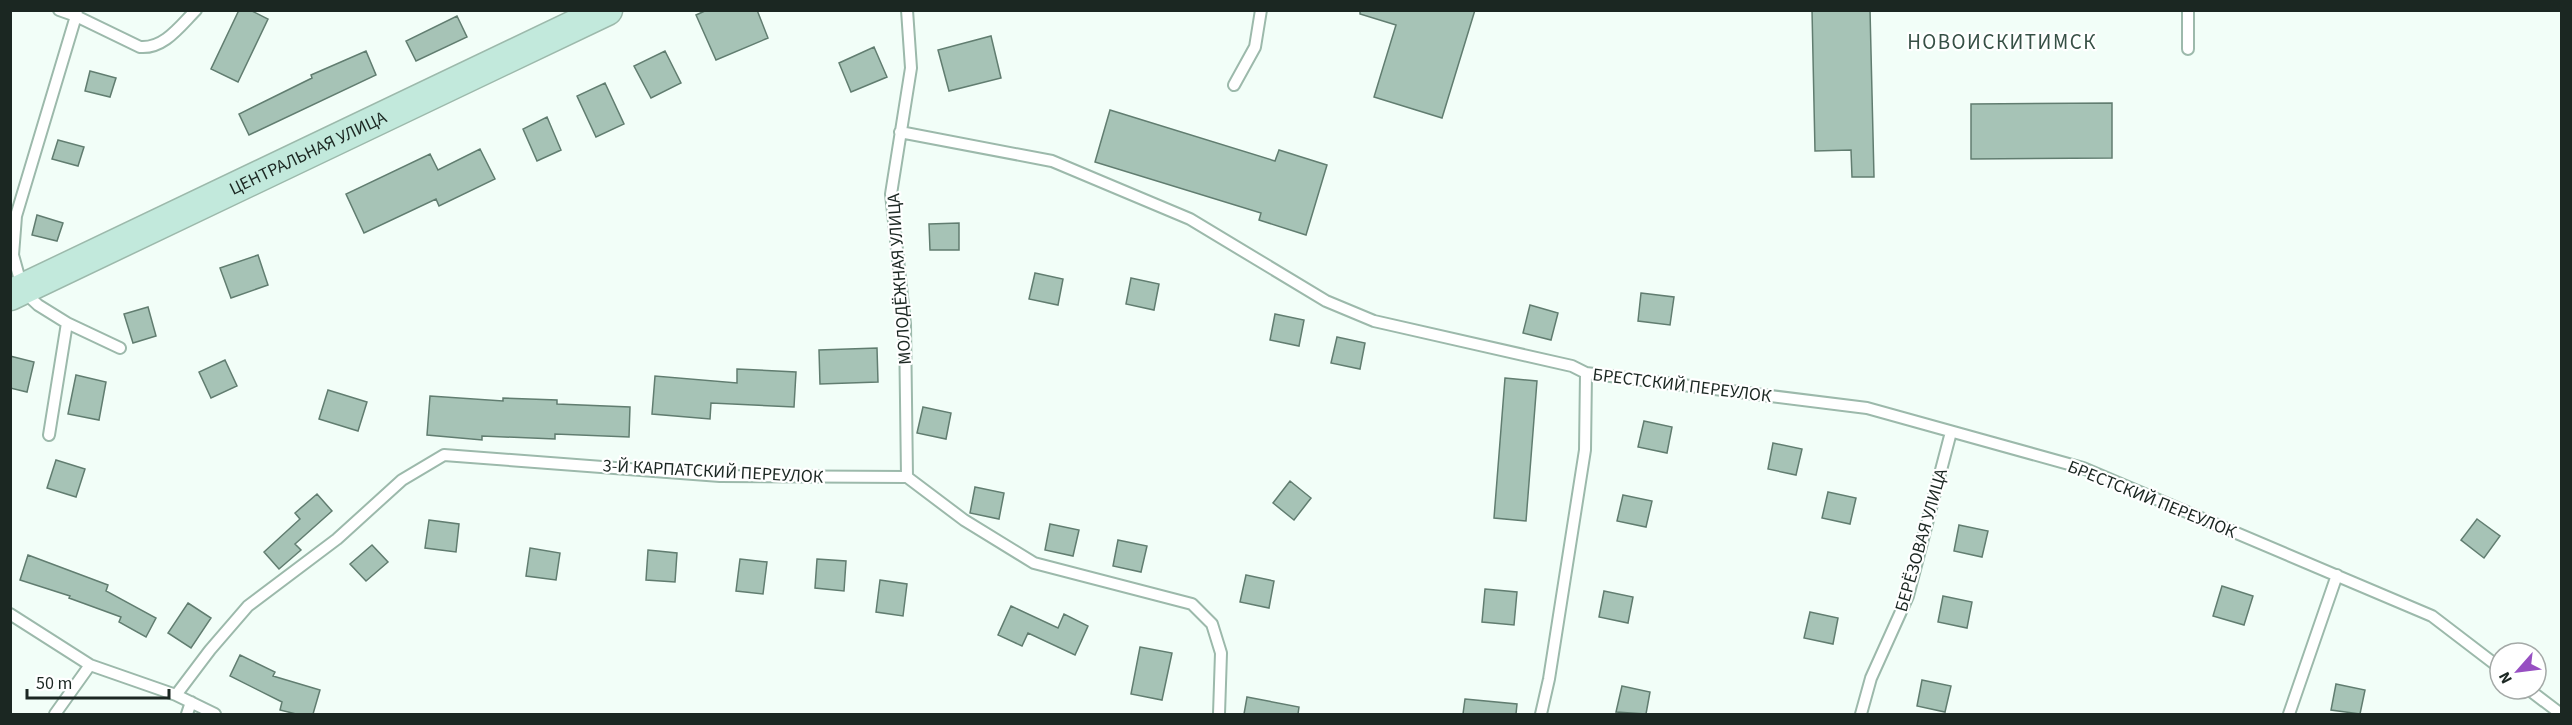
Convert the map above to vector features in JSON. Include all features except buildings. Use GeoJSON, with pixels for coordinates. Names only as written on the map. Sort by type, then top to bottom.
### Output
{"type":"FeatureCollection","features":[{"type":"Feature","properties":{"kind":"street","name":"ЦЕНТРАЛЬНАЯ УЛИЦА"},"geometry":{"type":"LineString","coordinates":[[17,293],[607,10]]}},
{"type":"Feature","properties":{"kind":"lane"},"geometry":{"type":"LineString","coordinates":[[59,10],[77,13],[140,47],[150,48],[161,44],[196,10]]}},
{"type":"Feature","properties":{"kind":"lane","name":"МОЛОДЁЖНАЯ УЛИЦА"},"geometry":{"type":"LineString","coordinates":[[907,10],[911,68],[891,194],[904,324],[907,477]]}},
{"type":"Feature","properties":{"kind":"lane"},"geometry":{"type":"LineString","coordinates":[[1234,85],[1255,47],[1261,10]]}},
{"type":"Feature","properties":{"kind":"lane"},"geometry":{"type":"LineString","coordinates":[[2188,10],[2188,49]]}},
{"type":"Feature","properties":{"kind":"lane"},"geometry":{"type":"LineString","coordinates":[[77,13],[16,216],[13,255],[17,293],[67,323],[120,348]]}},
{"type":"Feature","properties":{"kind":"lane","name":"БРЕСТСКИЙ ПЕРЕУЛОК"},"geometry":{"type":"LineString","coordinates":[[900,132],[1052,161],[1191,219],[1326,301],[1374,321],[1572,366],[1586,373],[1867,408],[2083,468],[2432,616],[2488,659]]}},
{"type":"Feature","properties":{"kind":"lane"},"geometry":{"type":"LineString","coordinates":[[49,435],[67,323]]}},
{"type":"Feature","properties":{"kind":"lane"},"geometry":{"type":"LineString","coordinates":[[1541,714],[1549,679],[1584,450],[1586,373]]}},
{"type":"Feature","properties":{"kind":"lane","name":"БЕРЁЗОВАЯ УЛИЦА"},"geometry":{"type":"LineString","coordinates":[[1861,714],[1871,678],[1908,596],[1951,432]]}},
{"type":"Feature","properties":{"kind":"lane","name":"3-Й КАРПАТСКИЙ ПЕРЕУЛОК"},"geometry":{"type":"LineString","coordinates":[[176,695],[210,650],[248,606],[337,539],[402,480],[444,455],[720,476],[907,477]]}},
{"type":"Feature","properties":{"kind":"lane"},"geometry":{"type":"LineString","coordinates":[[907,477],[934,495],[964,520],[1034,563],[1192,604],[1212,624],[1221,653],[1220,714]]}},
{"type":"Feature","properties":{"kind":"lane"},"geometry":{"type":"LineString","coordinates":[[2289,714],[2337,575]]}},
{"type":"Feature","properties":{"kind":"lane"},"geometry":{"type":"LineString","coordinates":[[10,614],[90,665],[176,695],[215,714]]}},
{"type":"Feature","properties":{"kind":"lane"},"geometry":{"type":"LineString","coordinates":[[55,714],[90,665]]}},
{"type":"Feature","properties":{"kind":"lane"},"geometry":{"type":"LineString","coordinates":[[2544,701],[2561,714]]}},
{"type":"Feature","properties":{"kind":"lane"},"geometry":{"type":"LineString","coordinates":[[187,714],[190,702]]}},
{"type":"Feature","properties":{"kind":"district","name":"НОВОИСКИТИМСК"},"geometry":{"type":"Point","coordinates":[2002,42]}}]}
